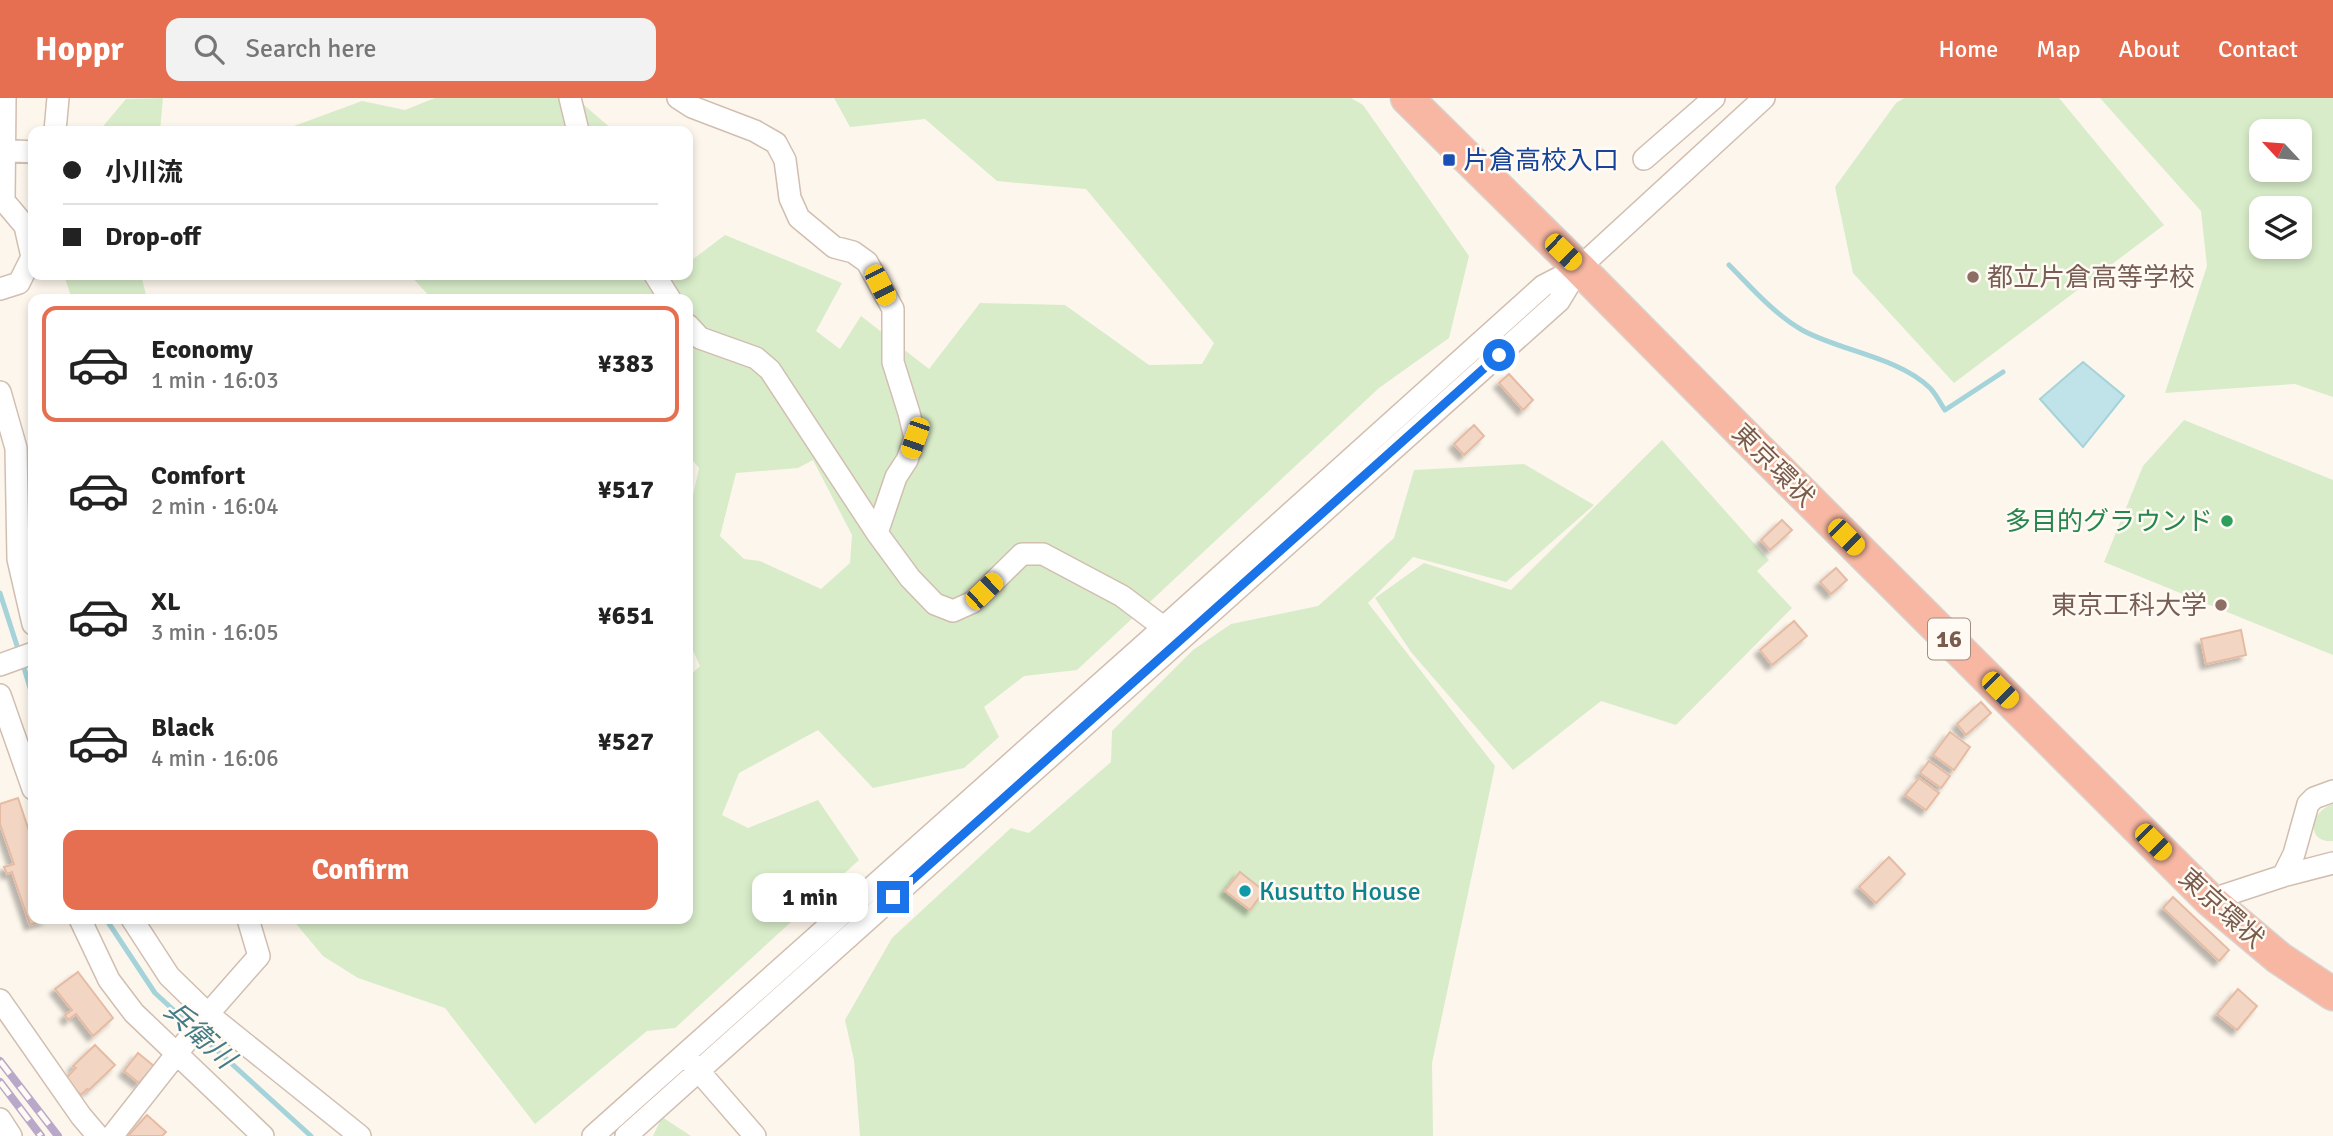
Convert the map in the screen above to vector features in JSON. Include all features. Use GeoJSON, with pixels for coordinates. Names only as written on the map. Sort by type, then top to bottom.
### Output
{"type":"FeatureCollection","features":[{"type":"Feature","properties":{"kind":"highway","name":"東京環状"},"geometry":{"type":"LineString","coordinates":[[1406,98],[2210,900],[2279,958],[2333,994]]}},
{"type":"Feature","properties":{"kind":"street"},"geometry":{"type":"LineString","coordinates":[[5,98],[4,201],[25,226],[28,239]]}},
{"type":"Feature","properties":{"kind":"street"},"geometry":{"type":"LineString","coordinates":[[55,126],[58,98]]}},
{"type":"Feature","properties":{"kind":"street"},"geometry":{"type":"LineString","coordinates":[[570,98],[577,126]]}},
{"type":"Feature","properties":{"kind":"street"},"geometry":{"type":"LineString","coordinates":[[678,98],[692,107],[755,131],[776,143],[785,160],[790,198],[799,218],[834,247],[853,252],[867,262],[893,309],[893,362],[915,438],[907,460],[896,477],[877,533]]}},
{"type":"Feature","properties":{"kind":"street"},"geometry":{"type":"LineString","coordinates":[[1644,159],[1714,98]]}},
{"type":"Feature","properties":{"kind":"street"},"geometry":{"type":"LineString","coordinates":[[626,1136],[1173,634],[1542,286],[1579,268],[1764,98]]}},
{"type":"Feature","properties":{"kind":"street"},"geometry":{"type":"LineString","coordinates":[[3,150],[28,152]]}},
{"type":"Feature","properties":{"kind":"street"},"geometry":{"type":"LineString","coordinates":[[0,289],[19,283],[28,265]]}},
{"type":"Feature","properties":{"kind":"street"},"geometry":{"type":"LineString","coordinates":[[693,330],[700,338],[756,358],[770,370],[877,533],[910,578],[934,604],[953,611],[973,602],[1022,554],[1043,554],[1122,596],[1173,634]]}},
{"type":"Feature","properties":{"kind":"street"},"geometry":{"type":"LineString","coordinates":[[0,392],[25,471],[18,559],[28,602]]}},
{"type":"Feature","properties":{"kind":"street"},"geometry":{"type":"LineString","coordinates":[[593,1136],[1173,634]]}},
{"type":"Feature","properties":{"kind":"street"},"geometry":{"type":"LineString","coordinates":[[0,665],[28,655]]}},
{"type":"Feature","properties":{"kind":"street"},"geometry":{"type":"LineString","coordinates":[[0,695],[28,775]]}},
{"type":"Feature","properties":{"kind":"street"},"geometry":{"type":"LineString","coordinates":[[2283,876],[2294,854],[2308,804],[2320,795],[2333,791]]}},
{"type":"Feature","properties":{"kind":"street"},"geometry":{"type":"LineString","coordinates":[[2210,900],[2333,863]]}},
{"type":"Feature","properties":{"kind":"street"},"geometry":{"type":"LineString","coordinates":[[82,924],[109,980],[134,1013],[181,1048],[263,1136]]}},
{"type":"Feature","properties":{"kind":"street"},"geometry":{"type":"LineString","coordinates":[[135,924],[169,976],[205,1017],[360,1136]]}},
{"type":"Feature","properties":{"kind":"street"},"geometry":{"type":"LineString","coordinates":[[111,1136],[205,1017],[260,956],[250,924]]}},
{"type":"Feature","properties":{"kind":"street"},"geometry":{"type":"LineString","coordinates":[[0,1000],[98,1136]]}},
{"type":"Feature","properties":{"kind":"street"},"geometry":{"type":"LineString","coordinates":[[685,1054],[755,1136]]}},
{"type":"Feature","properties":{"kind":"street"},"geometry":{"type":"LineString","coordinates":[[0,1119],[11,1136]]}},
{"type":"Feature","properties":{"kind":"green space"},"geometry":{"type":"Polygon","coordinates":[[[163,98],[160,126],[103,126],[126,99],[163,98]]]}},
{"type":"Feature","properties":{"kind":"green space"},"geometry":{"type":"Polygon","coordinates":[[[435,98],[576,98],[608,126],[294,126],[362,101],[405,110],[435,98]]]}},
{"type":"Feature","properties":{"kind":"green space"},"geometry":{"type":"Polygon","coordinates":[[[834,98],[1351,98],[1363,105],[1469,256],[1449,338],[1379,388],[1077,670],[1024,676],[984,707],[999,737],[964,768],[873,788],[818,730],[739,773],[722,815],[748,828],[818,800],[859,860],[675,1028],[647,1031],[535,1124],[445,1008],[358,978],[323,956],[296,924],[693,924],[693,672],[700,666],[693,651],[693,495],[699,468],[693,461],[693,294],[427,294],[415,280],[693,280],[693,259],[725,235],[842,283],[816,331],[840,349],[861,316],[929,369],[980,303],[1065,305],[1149,365],[1202,364],[1214,343],[1086,189],[997,181],[925,119],[850,127],[834,98]],[[813,460],[798,468],[736,473],[720,536],[744,559],[760,561],[821,589],[850,563],[852,535],[813,460]]]}},
{"type":"Feature","properties":{"kind":"green space"},"geometry":{"type":"Polygon","coordinates":[[[1904,98],[2059,98],[2164,225],[1954,383],[1853,273],[1835,187],[1896,103],[1904,98]]]}},
{"type":"Feature","properties":{"kind":"green space"},"geometry":{"type":"Polygon","coordinates":[[[2100,98],[2333,98],[2333,397],[2295,384],[2165,393],[2207,266],[2201,211],[2100,98]]]}},
{"type":"Feature","properties":{"kind":"green space"},"geometry":{"type":"Polygon","coordinates":[[[66,280],[142,280],[146,294],[70,294],[66,280]]]}},
{"type":"Feature","properties":{"kind":"green space","name":"多目的グラウンド"},"geometry":{"type":"Polygon","coordinates":[[[2184,420],[2333,480],[2333,655],[2104,562],[2143,466],[2184,420]]]}},
{"type":"Feature","properties":{"kind":"green space"},"geometry":{"type":"Polygon","coordinates":[[[1662,440],[1769,560],[1757,571],[1792,608],[1676,725],[1601,701],[1513,770],[1411,652],[1375,598],[1424,563],[1511,590],[1662,440]]]}},
{"type":"Feature","properties":{"kind":"green space"},"geometry":{"type":"Polygon","coordinates":[[[1524,464],[1594,505],[1506,582],[1413,557],[1368,603],[1495,766],[1432,1063],[1433,1136],[860,1136],[854,1060],[845,1020],[892,938],[1011,828],[1029,833],[1111,762],[1112,731],[1193,650],[1231,624],[1318,606],[1394,538],[1414,470],[1524,464]]]}},
{"type":"Feature","properties":{"kind":"green space"},"geometry":{"type":"Polygon","coordinates":[[[2333,804],[2333,841],[2324,840],[2318,837],[2314,826],[2319,813],[2333,804]]]}},
{"type":"Feature","properties":{"kind":"green space"},"geometry":{"type":"Polygon","coordinates":[[[662,1117],[691,1136],[653,1136],[662,1117]]]}},
{"type":"Feature","properties":{"kind":"water"},"geometry":{"type":"Polygon","coordinates":[[[2083,362],[2124,396],[2083,447],[2040,399],[2083,362]]]}},
{"type":"Feature","properties":{"kind":"building"},"geometry":{"type":"Polygon","coordinates":[[[1509,374],[1533,400],[1523,410],[1499,383],[1509,374]]]}},
{"type":"Feature","properties":{"kind":"building"},"geometry":{"type":"Polygon","coordinates":[[[1474,425],[1484,436],[1464,455],[1454,444],[1474,425]]]}},
{"type":"Feature","properties":{"kind":"building"},"geometry":{"type":"Polygon","coordinates":[[[1782,520],[1792,530],[1770,550],[1761,540],[1782,520]]]}},
{"type":"Feature","properties":{"kind":"building"},"geometry":{"type":"Polygon","coordinates":[[[1836,568],[1847,580],[1831,594],[1820,582],[1836,568]]]}},
{"type":"Feature","properties":{"kind":"building"},"geometry":{"type":"Polygon","coordinates":[[[1794,621],[1807,636],[1772,665],[1760,650],[1794,621]]]}},
{"type":"Feature","properties":{"kind":"building"},"geometry":{"type":"Polygon","coordinates":[[[2241,630],[2246,655],[2206,664],[2201,639],[2241,630]]]}},
{"type":"Feature","properties":{"kind":"building"},"geometry":{"type":"Polygon","coordinates":[[[1981,702],[1991,713],[1966,735],[1957,724],[1981,702]]]}},
{"type":"Feature","properties":{"kind":"building"},"geometry":{"type":"Polygon","coordinates":[[[1950,732],[1970,747],[1954,770],[1933,755],[1950,732]]]}},
{"type":"Feature","properties":{"kind":"building"},"geometry":{"type":"Polygon","coordinates":[[[1929,761],[1950,776],[1941,788],[1920,773],[1929,761]]]}},
{"type":"Feature","properties":{"kind":"building"},"geometry":{"type":"Polygon","coordinates":[[[1919,778],[1939,793],[1926,810],[1905,795],[1919,778]]]}},
{"type":"Feature","properties":{"kind":"building"},"geometry":{"type":"Polygon","coordinates":[[[18,798],[28,828],[28,919],[12,872],[7,874],[4,867],[14,864],[0,824],[0,804],[18,798]]]}},
{"type":"Feature","properties":{"kind":"building"},"geometry":{"type":"Polygon","coordinates":[[[1889,857],[1905,874],[1876,903],[1859,887],[1889,857]]]}},
{"type":"Feature","properties":{"kind":"building","name":"Kusutto House"},"geometry":{"type":"Polygon","coordinates":[[[1240,872],[1264,891],[1250,910],[1225,891],[1240,872]]]}},
{"type":"Feature","properties":{"kind":"building"},"geometry":{"type":"Polygon","coordinates":[[[2173,897],[2229,950],[2219,961],[2163,908],[2173,897]]]}},
{"type":"Feature","properties":{"kind":"building"},"geometry":{"type":"Polygon","coordinates":[[[78,972],[113,1018],[93,1036],[76,1014],[68,1020],[65,1015],[72,1010],[55,989],[78,972]]]}},
{"type":"Feature","properties":{"kind":"building"},"geometry":{"type":"Polygon","coordinates":[[[2238,989],[2257,1006],[2237,1030],[2217,1014],[2238,989]]]}},
{"type":"Feature","properties":{"kind":"building"},"geometry":{"type":"Polygon","coordinates":[[[95,1045],[115,1065],[81,1095],[65,1079],[76,1068],[73,1066],[95,1045]]]}},
{"type":"Feature","properties":{"kind":"building"},"geometry":{"type":"Polygon","coordinates":[[[138,1053],[154,1066],[139,1083],[124,1071],[138,1053]]]}},
{"type":"Feature","properties":{"kind":"building"},"geometry":{"type":"Polygon","coordinates":[[[147,1115],[166,1132],[162,1136],[128,1136],[147,1115]]]}},
{"type":"Feature","properties":{"kind":"waterway"},"geometry":{"type":"LineString","coordinates":[[1729,265],[1763,300],[1791,323],[1817,337],[1917,377],[1930,388],[1945,410],[2003,372]]}},
{"type":"Feature","properties":{"kind":"waterway","name":"兵衛川"},"geometry":{"type":"LineString","coordinates":[[0,593],[19,652]]}},
{"type":"Feature","properties":{"kind":"waterway","name":"兵衛川"},"geometry":{"type":"LineString","coordinates":[[22,661],[28,681]]}},
{"type":"Feature","properties":{"kind":"waterway","name":"兵衛川"},"geometry":{"type":"LineString","coordinates":[[109,924],[155,993],[192,1027]]}},
{"type":"Feature","properties":{"kind":"waterway","name":"兵衛川"},"geometry":{"type":"LineString","coordinates":[[199,1034],[311,1136]]}},
{"type":"Feature","properties":{"kind":"railway"},"geometry":{"type":"LineString","coordinates":[[0,1061],[58,1136]]}},
{"type":"Feature","properties":{"kind":"railway"},"geometry":{"type":"LineString","coordinates":[[0,1082],[41,1136]]}},
{"type":"Feature","properties":{"kind":"place","name":"片倉高校入口"},"geometry":{"type":"Point","coordinates":[1449,160]}},
{"type":"Feature","properties":{"kind":"place","name":"都立片倉高等学校"},"geometry":{"type":"Point","coordinates":[1973,277]}},
{"type":"Feature","properties":{"kind":"place","name":"多目的グラウンド"},"geometry":{"type":"Point","coordinates":[2227,521]}},
{"type":"Feature","properties":{"kind":"place","name":"東京工科大学"},"geometry":{"type":"Point","coordinates":[2221,605]}},
{"type":"Feature","properties":{"kind":"place","name":"Kusutto House"},"geometry":{"type":"Point","coordinates":[1245,891]}},
{"type":"Feature","properties":{"kind":"route"},"geometry":{"type":"LineString","coordinates":[[893,897],[1499,355]]}}]}
